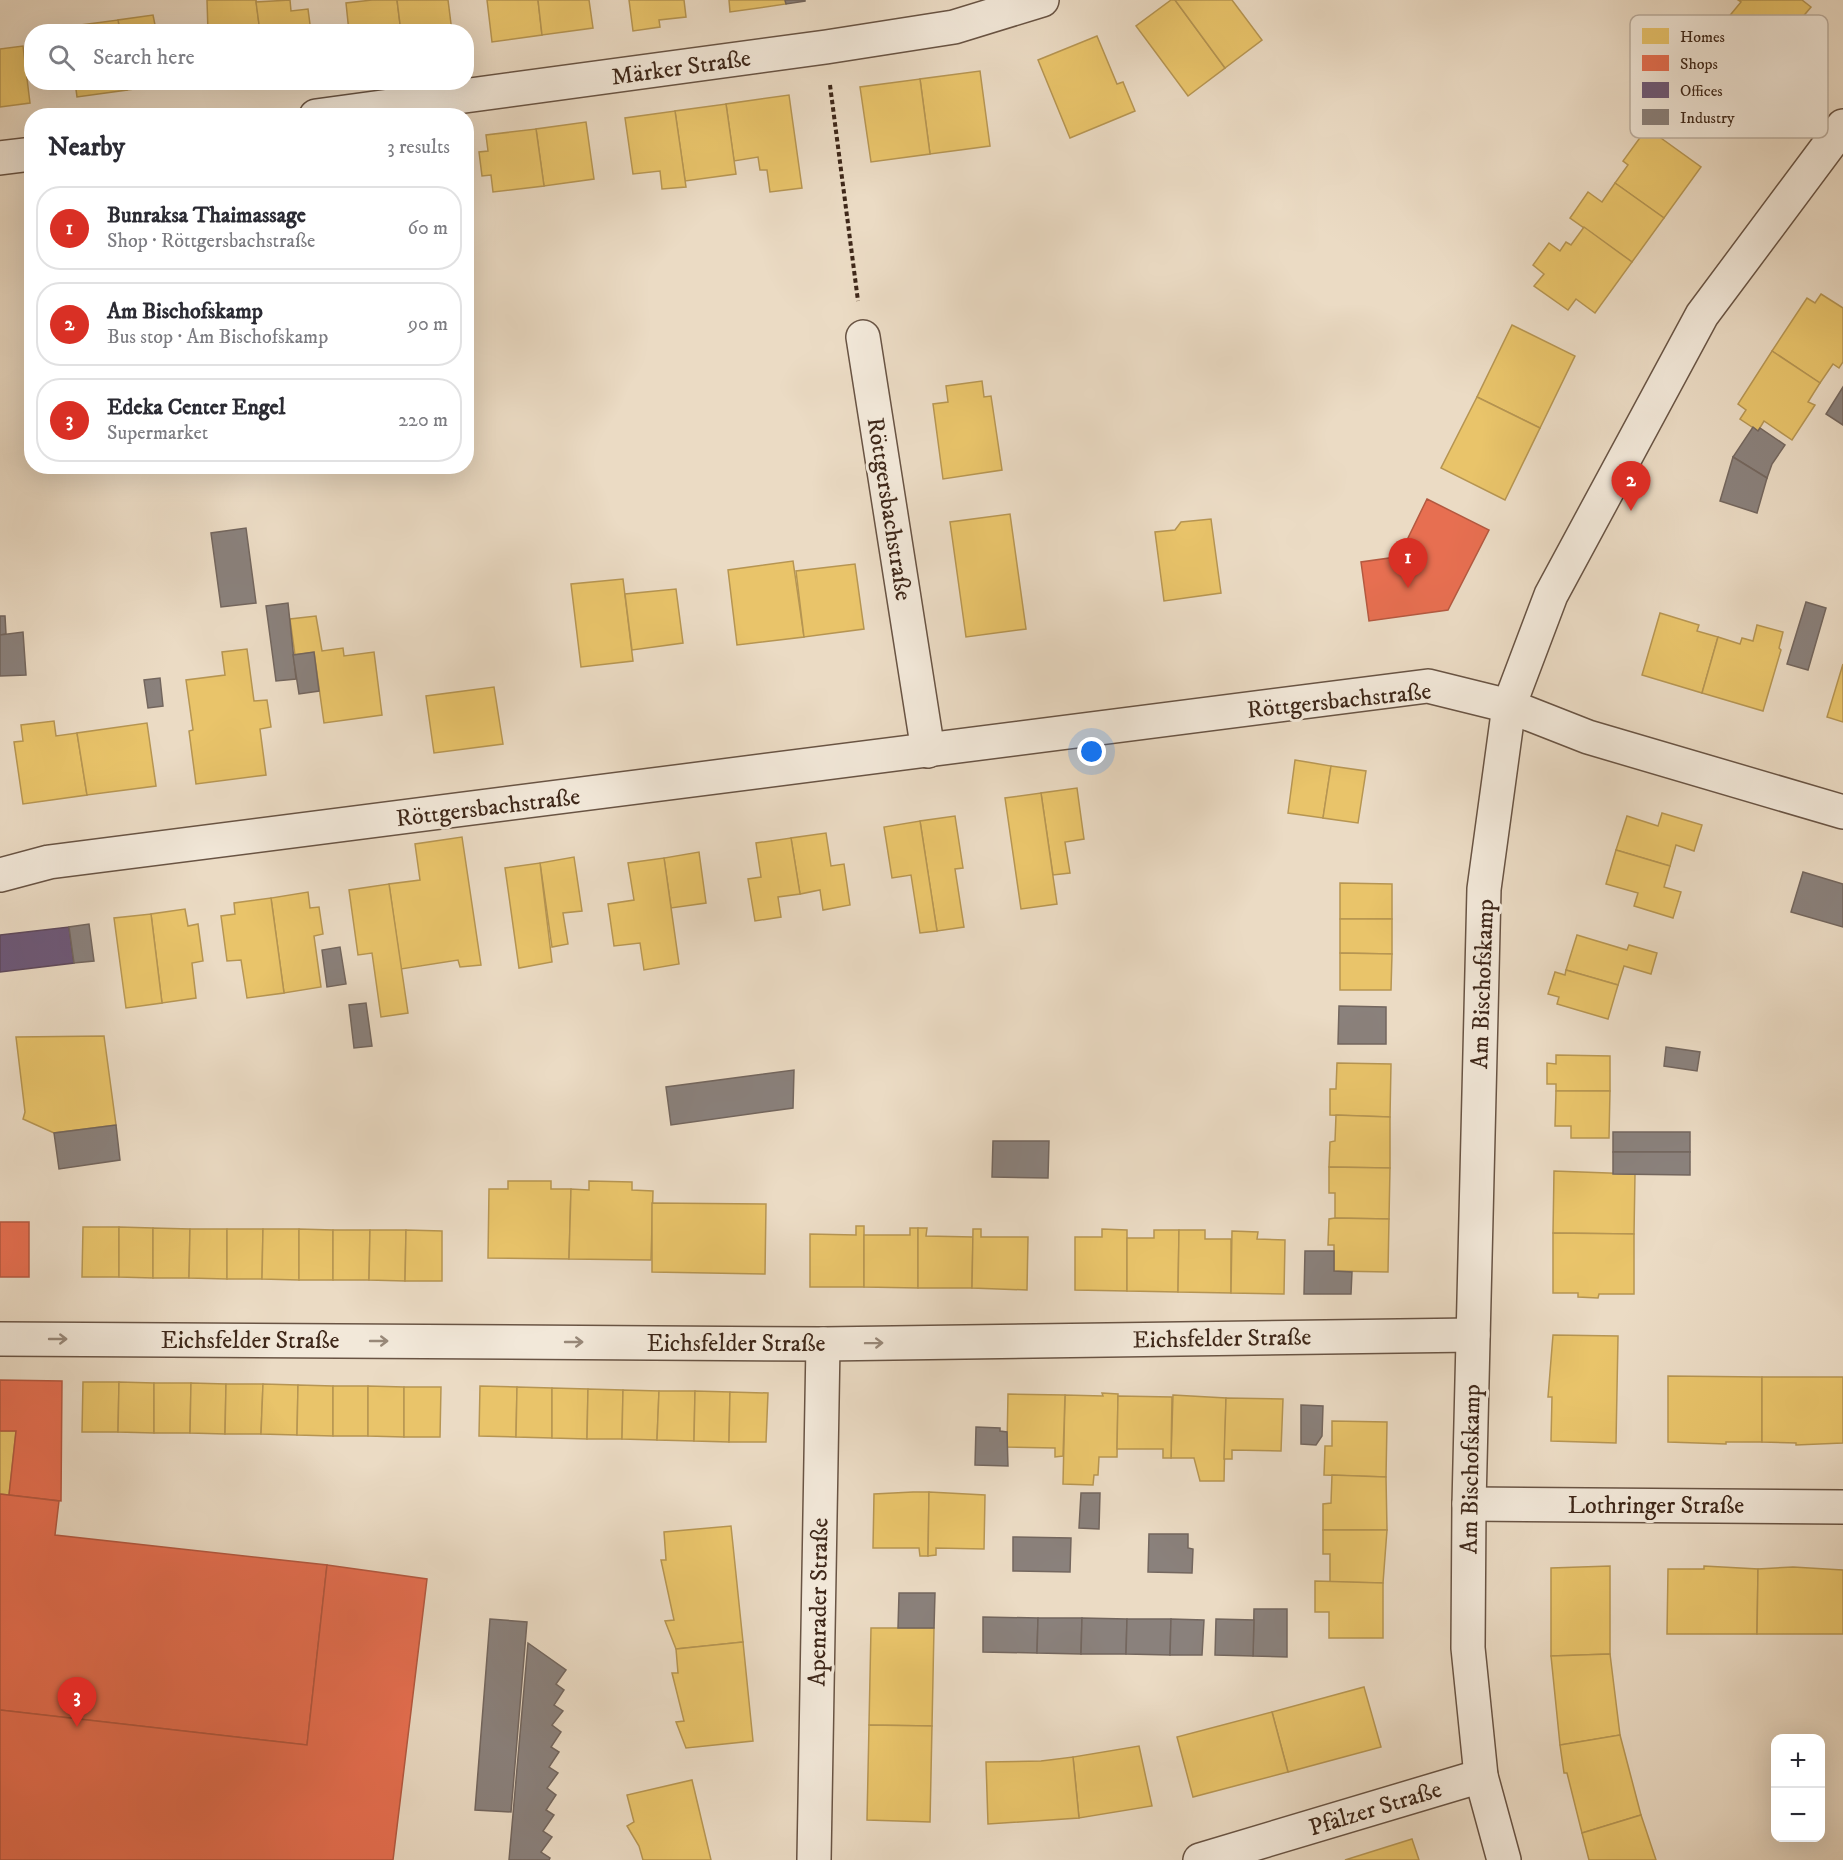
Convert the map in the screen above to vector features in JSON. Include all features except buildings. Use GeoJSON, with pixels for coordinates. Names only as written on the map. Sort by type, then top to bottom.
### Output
{"type":"FeatureCollection","features":[{"type":"Feature","properties":{"kind":"street","name":"Märker Straße"},"geometry":{"type":"LineString","coordinates":[[375,108],[826,47],[954,27],[1042,0]]}},
{"type":"Feature","properties":{"kind":"street","name":"Am Bischofskamp"},"geometry":{"type":"LineString","coordinates":[[1504,1860],[1481,1776],[1468,1648],[1469,1504],[1484,889],[1509,706],[1551,595],[1702,315],[1843,126]]}},
{"type":"Feature","properties":{"kind":"street"},"geometry":{"type":"LineString","coordinates":[[0,158],[24,155]]}},
{"type":"Feature","properties":{"kind":"street","name":"Röttgersbachstraße"},"geometry":{"type":"LineString","coordinates":[[862,337],[928,751]]}},
{"type":"Feature","properties":{"kind":"street","name":"Röttgersbachstraße"},"geometry":{"type":"LineString","coordinates":[[0,875],[49,862],[1428,686],[1509,706],[1588,737],[1843,812]]}},
{"type":"Feature","properties":{"kind":"street","name":"Röttgersbachstraße"},"geometry":{"type":"LineString","coordinates":[[0,860],[49,862]]}},
{"type":"Feature","properties":{"kind":"street","name":"Eichsfelder Straße"},"geometry":{"type":"LineString","coordinates":[[0,1339],[823,1344],[1473,1335]]}},
{"type":"Feature","properties":{"kind":"street","name":"Apenrader Straße"},"geometry":{"type":"LineString","coordinates":[[814,1860],[823,1344]]}},
{"type":"Feature","properties":{"kind":"street","name":"Lothringer Straße"},"geometry":{"type":"LineString","coordinates":[[1469,1504],[1843,1508]]}},
{"type":"Feature","properties":{"kind":"street","name":"Pfälzer Straße"},"geometry":{"type":"LineString","coordinates":[[1200,1860],[1481,1776]]}},
{"type":"Feature","properties":{"kind":"path"},"geometry":{"type":"LineString","coordinates":[[826,47],[862,337]]}},
{"type":"Feature","properties":{"kind":"place","name":"Am Bischofskamp"},"geometry":{"type":"Point","coordinates":[1631,511]}},
{"type":"Feature","properties":{"kind":"place","name":"Bunraksa Thaimassage"},"geometry":{"type":"Point","coordinates":[1408,588]}},
{"type":"Feature","properties":{"kind":"place","name":"Edeka Center Engel"},"geometry":{"type":"Point","coordinates":[77,1727]}}]}
